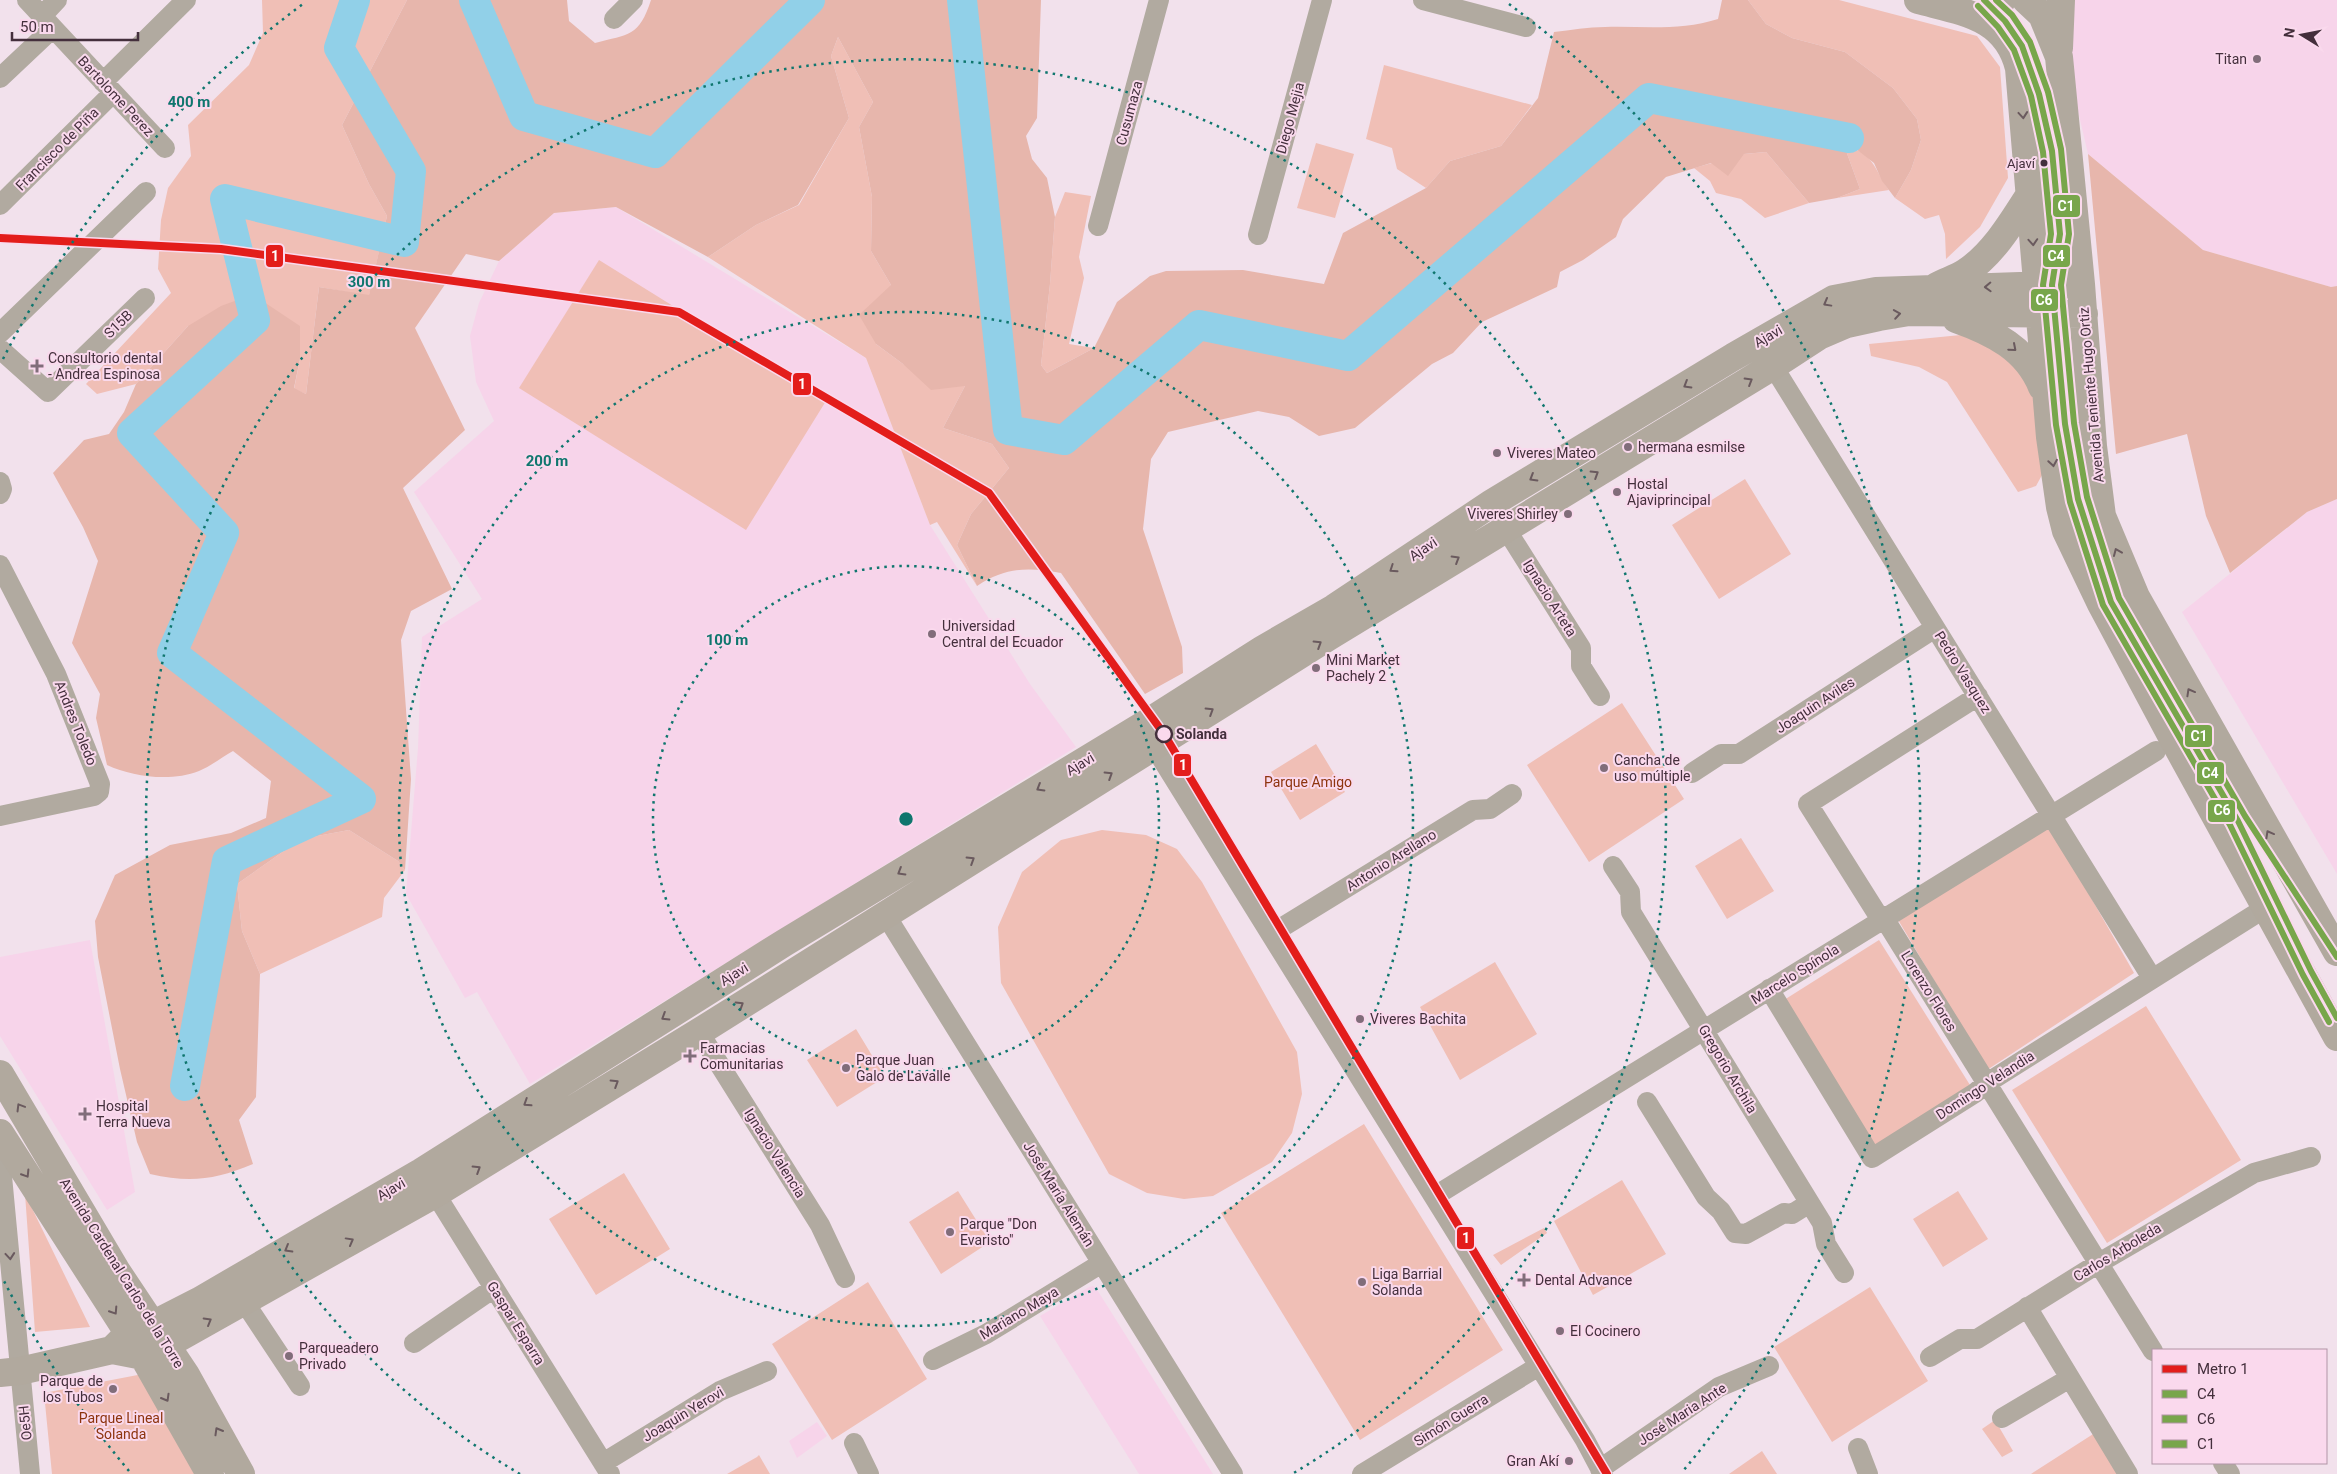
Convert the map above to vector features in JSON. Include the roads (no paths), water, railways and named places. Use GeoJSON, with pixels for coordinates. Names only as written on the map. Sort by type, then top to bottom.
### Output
{"type":"FeatureCollection","features":[{"type":"Feature","properties":{"kind":"street","name":"Bartolome Perez"},"geometry":{"type":"LineString","coordinates":[[27,0],[165,148]]}},
{"type":"Feature","properties":{"kind":"street"},"geometry":{"type":"LineString","coordinates":[[2,73],[47,22],[57,0]]}},
{"type":"Feature","properties":{"kind":"street","name":"Francisco de Piña"},"geometry":{"type":"LineString","coordinates":[[0,205],[186,0]]}},
{"type":"Feature","properties":{"kind":"street"},"geometry":{"type":"LineString","coordinates":[[614,19],[633,0]]}},
{"type":"Feature","properties":{"kind":"street","name":"Cusumaza"},"geometry":{"type":"LineString","coordinates":[[1098,226],[1159,0]]}},
{"type":"Feature","properties":{"kind":"street","name":"Diego Mejia"},"geometry":{"type":"LineString","coordinates":[[1258,235],[1322,0]]}},
{"type":"Feature","properties":{"kind":"street"},"geometry":{"type":"LineString","coordinates":[[1423,0],[1526,28]]}},
{"type":"Feature","properties":{"kind":"street"},"geometry":{"type":"LineString","coordinates":[[1918,0],[1982,13],[2009,43],[2015,53],[2019,68],[2036,286],[2052,455],[2066,531],[2101,604],[2337,1037]]}},
{"type":"Feature","properties":{"kind":"street"},"geometry":{"type":"LineString","coordinates":[[1982,13],[2002,0]]}},
{"type":"Feature","properties":{"kind":"street","name":"Avenida Teniente Hugo Ortiz"},"geometry":{"type":"LineString","coordinates":[[2026,0],[2042,15],[2059,56],[2084,314],[2093,446],[2102,516],[2136,597],[2337,952]]}},
{"type":"Feature","properties":{"kind":"street"},"geometry":{"type":"LineString","coordinates":[[2059,56],[2061,0]]}},
{"type":"Feature","properties":{"kind":"street"},"geometry":{"type":"LineString","coordinates":[[0,333],[146,192]]}},
{"type":"Feature","properties":{"kind":"street"},"geometry":{"type":"LineString","coordinates":[[2030,194],[2009,228],[1988,254],[1965,272],[1934,301],[2007,342],[2026,359],[2038,376],[2046,397]]}},
{"type":"Feature","properties":{"kind":"street","name":"Ajavi"},"geometry":{"type":"LineString","coordinates":[[10,1372],[140,1342],[243,1300],[428,1183],[775,948],[1148,736],[1506,529],[1819,336],[1847,324],[1909,312],[1934,301],[2036,286],[2081,284]]}},
{"type":"Feature","properties":{"kind":"street","name":"Ajavi"},"geometry":{"type":"LineString","coordinates":[[140,1342],[199,1301],[428,1183],[699,1032],[885,914],[1148,736],[1263,649],[1334,608],[1492,503],[1733,357],[1834,299],[1876,291],[1934,301],[2039,314],[2084,314]]}},
{"type":"Feature","properties":{"kind":"street","name":"S15B"},"geometry":{"type":"LineString","coordinates":[[0,349],[48,392],[145,298]]}},
{"type":"Feature","properties":{"kind":"street","name":"Pedro Vasquez"},"geometry":{"type":"LineString","coordinates":[[1773,366],[2152,978]]}},
{"type":"Feature","properties":{"kind":"street"},"geometry":{"type":"LineString","coordinates":[[0,482],[2,489],[0,494]]}},
{"type":"Feature","properties":{"kind":"street","name":"Ignacio Arteta"},"geometry":{"type":"LineString","coordinates":[[1506,529],[1581,648],[1581,666],[1600,696]]}},
{"type":"Feature","properties":{"kind":"street","name":"Andres Toledo"},"geometry":{"type":"LineString","coordinates":[[0,565],[56,674],[100,784],[99,792],[94,796],[2,811]]}},
{"type":"Feature","properties":{"kind":"street","name":"Joaquin Aviles"},"geometry":{"type":"LineString","coordinates":[[1692,772],[1721,754],[1739,754],[1935,628]]}},
{"type":"Feature","properties":{"kind":"street","name":"Lorenzo Flores"},"geometry":{"type":"LineString","coordinates":[[1978,696],[1808,804],[1876,912],[1884,918],[2152,1349]]}},
{"type":"Feature","properties":{"kind":"street"},"geometry":{"type":"LineString","coordinates":[[1148,736],[1435,1196],[1585,1440],[1602,1472]]}},
{"type":"Feature","properties":{"kind":"street","name":"Marcelo Spínola"},"geometry":{"type":"LineString","coordinates":[[1435,1196],[2156,751]]}},
{"type":"Feature","properties":{"kind":"street","name":"Antonio Arellano"},"geometry":{"type":"LineString","coordinates":[[1271,934],[1473,810],[1490,809],[1512,794]]}},
{"type":"Feature","properties":{"kind":"street","name":"Gregorio Archila"},"geometry":{"type":"LineString","coordinates":[[1613,866],[1630,892],[1631,912],[1808,1204],[1822,1223],[1826,1244],[1844,1273]]}},
{"type":"Feature","properties":{"kind":"street","name":"Domingo Velandia"},"geometry":{"type":"LineString","coordinates":[[1769,989],[1872,1158],[1975,1093],[1986,1083],[2265,908]]}},
{"type":"Feature","properties":{"kind":"street","name":"José María Alemán"},"geometry":{"type":"LineString","coordinates":[[885,914],[1233,1474]]}},
{"type":"Feature","properties":{"kind":"street","name":"Ignacio Valencia"},"geometry":{"type":"LineString","coordinates":[[699,1032],[820,1225],[845,1278]]}},
{"type":"Feature","properties":{"kind":"street","name":"Avenida Cardenal Carlos de la Torre"},"geometry":{"type":"LineString","coordinates":[[0,1074],[116,1270],[140,1342],[186,1375],[241,1474]]}},
{"type":"Feature","properties":{"kind":"street"},"geometry":{"type":"LineString","coordinates":[[1630,1075],[1706,1197],[1721,1211],[1735,1233],[1746,1234],[1784,1213],[1792,1214],[1808,1204]]}},
{"type":"Feature","properties":{"kind":"street","name":"Avenida Cardenal Carlos de la Torre"},"geometry":{"type":"LineString","coordinates":[[0,1133],[140,1342],[210,1474]]}},
{"type":"Feature","properties":{"kind":"street","name":"Oe5H"},"geometry":{"type":"LineString","coordinates":[[0,1156],[10,1372],[30,1474]]}},
{"type":"Feature","properties":{"kind":"street","name":"Carlos Arboleda"},"geometry":{"type":"LineString","coordinates":[[1930,1358],[1960,1339],[1977,1338],[2099,1263],[2254,1173],[2310,1157]]}},
{"type":"Feature","properties":{"kind":"street","name":"Gaspar Esparra"},"geometry":{"type":"LineString","coordinates":[[428,1183],[606,1468]]}},
{"type":"Feature","properties":{"kind":"street","name":"Mariano Maya"},"geometry":{"type":"LineString","coordinates":[[934,1360],[986,1334],[1102,1263]]}},
{"type":"Feature","properties":{"kind":"street"},"geometry":{"type":"LineString","coordinates":[[414,1343],[494,1288]]}},
{"type":"Feature","properties":{"kind":"street"},"geometry":{"type":"LineString","coordinates":[[243,1300],[300,1386]]}},
{"type":"Feature","properties":{"kind":"street"},"geometry":{"type":"LineString","coordinates":[[2027,1307],[2128,1474]]}},
{"type":"Feature","properties":{"kind":"street","name":"Simón Guerra"},"geometry":{"type":"LineString","coordinates":[[1362,1474],[1539,1366]]}},
{"type":"Feature","properties":{"kind":"street","name":"José Maria Ante"},"geometry":{"type":"LineString","coordinates":[[1602,1472],[1719,1387],[1769,1366]]}},
{"type":"Feature","properties":{"kind":"street","name":"Joaquin Yerovi"},"geometry":{"type":"LineString","coordinates":[[606,1468],[720,1391],[767,1371]]}},
{"type":"Feature","properties":{"kind":"street"},"geometry":{"type":"LineString","coordinates":[[2002,1418],[2070,1378]]}},
{"type":"Feature","properties":{"kind":"street"},"geometry":{"type":"LineString","coordinates":[[854,1443],[869,1474]]}},
{"type":"Feature","properties":{"kind":"street"},"geometry":{"type":"LineString","coordinates":[[1858,1448],[1868,1474]]}},
{"type":"Feature","properties":{"kind":"waterway"},"geometry":{"type":"LineString","coordinates":[[185,1086],[227,861],[361,799],[172,653],[224,533],[132,433],[255,320],[225,199],[404,242],[411,171],[339,48],[355,0]]}},
{"type":"Feature","properties":{"kind":"waterway"},"geometry":{"type":"LineString","coordinates":[[474,0],[524,116],[655,153],[810,0]]}},
{"type":"Feature","properties":{"kind":"waterway"},"geometry":{"type":"LineString","coordinates":[[962,0],[1008,430],[1064,440],[1199,325],[1348,356],[1649,98],[1849,138]]}},
{"type":"Feature","properties":{"kind":"metro line","name":"1"},"geometry":{"type":"LineString","coordinates":[[0,238],[221,249],[679,312],[989,493],[1164,734],[1607,1474]]}},
{"type":"Feature","properties":{"kind":"place","name":"Titan"},"geometry":{"type":"Point","coordinates":[2257,59]}},
{"type":"Feature","properties":{"kind":"place","name":"Ajaví"},"geometry":{"type":"Point","coordinates":[2044,163]}},
{"type":"Feature","properties":{"kind":"place","name":"Consultorio dental - Andrea Espinosa"},"geometry":{"type":"Point","coordinates":[37,366]}},
{"type":"Feature","properties":{"kind":"place","name":"hermana esmilse"},"geometry":{"type":"Point","coordinates":[1628,447]}},
{"type":"Feature","properties":{"kind":"place","name":"Viveres Mateo"},"geometry":{"type":"Point","coordinates":[1497,453]}},
{"type":"Feature","properties":{"kind":"place","name":"Hostal Ajaviprincipal"},"geometry":{"type":"Point","coordinates":[1617,492]}},
{"type":"Feature","properties":{"kind":"place","name":"Viveres Shirley"},"geometry":{"type":"Point","coordinates":[1568,514]}},
{"type":"Feature","properties":{"kind":"place","name":"Universidad Central del Ecuador"},"geometry":{"type":"Point","coordinates":[932,634]}},
{"type":"Feature","properties":{"kind":"place","name":"Mini Market Pachely 2"},"geometry":{"type":"Point","coordinates":[1316,668]}},
{"type":"Feature","properties":{"kind":"place","name":"Solanda"},"geometry":{"type":"Point","coordinates":[1164,734]}},
{"type":"Feature","properties":{"kind":"place","name":"Cancha de uso múltiple"},"geometry":{"type":"Point","coordinates":[1604,768]}},
{"type":"Feature","properties":{"kind":"place","name":"Viveres Bachita"},"geometry":{"type":"Point","coordinates":[1360,1019]}},
{"type":"Feature","properties":{"kind":"place","name":"Farmacias Comunitarias"},"geometry":{"type":"Point","coordinates":[690,1056]}},
{"type":"Feature","properties":{"kind":"place","name":"Parque Juan Galo de Lavalle"},"geometry":{"type":"Point","coordinates":[846,1068]}},
{"type":"Feature","properties":{"kind":"place","name":"Hospital Terra Nueva"},"geometry":{"type":"Point","coordinates":[85,1114]}},
{"type":"Feature","properties":{"kind":"place","name":"Parque \"Don Evaristo\""},"geometry":{"type":"Point","coordinates":[950,1232]}},
{"type":"Feature","properties":{"kind":"place","name":"Dental Advance"},"geometry":{"type":"Point","coordinates":[1524,1280]}},
{"type":"Feature","properties":{"kind":"place","name":"Liga Barrial Solanda"},"geometry":{"type":"Point","coordinates":[1362,1282]}},
{"type":"Feature","properties":{"kind":"place","name":"El Cocinero"},"geometry":{"type":"Point","coordinates":[1560,1331]}},
{"type":"Feature","properties":{"kind":"place","name":"Parqueadero Privado"},"geometry":{"type":"Point","coordinates":[289,1356]}},
{"type":"Feature","properties":{"kind":"place","name":"Parque de los Tubos"},"geometry":{"type":"Point","coordinates":[113,1389]}},
{"type":"Feature","properties":{"kind":"place","name":"Gran Akí"},"geometry":{"type":"Point","coordinates":[1569,1461]}},
{"type":"Feature","properties":{"kind":"park label","name":"Parque Amigo"},"geometry":{"type":"Point","coordinates":[1308,782]}},
{"type":"Feature","properties":{"kind":"park label","name":"Parque Lineal Solanda"},"geometry":{"type":"Point","coordinates":[121,1426]}}]}
